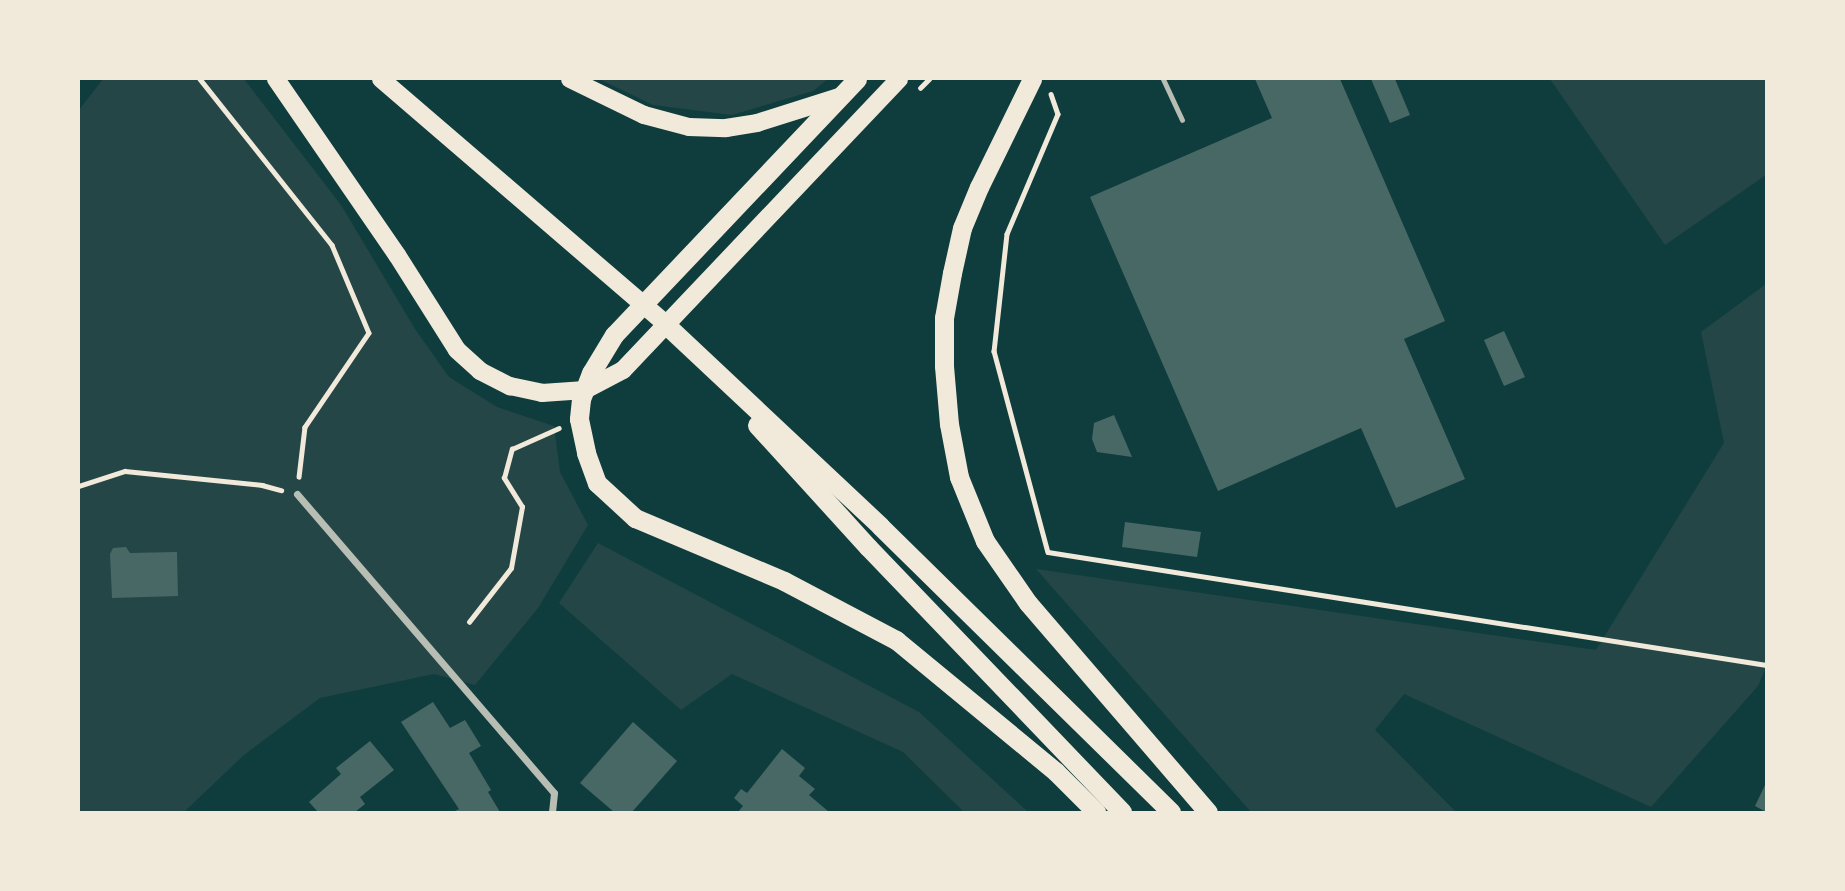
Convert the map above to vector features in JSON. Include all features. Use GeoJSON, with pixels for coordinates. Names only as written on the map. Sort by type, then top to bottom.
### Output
{"type":"FeatureCollection","features":[{"type":"Feature","properties":{"kind":"highway"},"geometry":{"type":"LineString","coordinates":[[858,79],[614,335],[584,390],[579,419],[586,453],[597,483],[635,518],[784,581],[897,640],[1056,772],[1096,812]]}},
{"type":"Feature","properties":{"kind":"highway"},"geometry":{"type":"LineString","coordinates":[[1038,83],[979,187],[962,228],[952,273],[944,318],[944,366],[949,424],[959,477],[985,541],[1028,603],[1208,812]]}},
{"type":"Feature","properties":{"kind":"highway"},"geometry":{"type":"LineString","coordinates":[[662,321],[868,547],[1122,812]]}},
{"type":"Feature","properties":{"kind":"highway"},"geometry":{"type":"LineString","coordinates":[[662,321],[880,526],[1171,812]]}},
{"type":"Feature","properties":{"kind":"main road"},"geometry":{"type":"LineString","coordinates":[[276,79],[397,255],[457,350],[480,371],[510,386],[542,393],[584,390],[623,370],[899,79]]}},
{"type":"Feature","properties":{"kind":"main road"},"geometry":{"type":"LineString","coordinates":[[381,79],[662,321]]}},
{"type":"Feature","properties":{"kind":"main road"},"geometry":{"type":"LineString","coordinates":[[569,79],[644,115],[689,127],[726,128],[757,123],[842,96]]}},
{"type":"Feature","properties":{"kind":"street"},"geometry":{"type":"LineString","coordinates":[[297,494],[554,793],[552,812]]}},
{"type":"Feature","properties":{"kind":"lane"},"geometry":{"type":"LineString","coordinates":[[1163,79],[1182,120]]}},
{"type":"Feature","properties":{"kind":"path"},"geometry":{"type":"LineString","coordinates":[[79,486],[125,471],[262,485],[297,494],[305,428],[369,333],[332,245],[200,79]]}},
{"type":"Feature","properties":{"kind":"path"},"geometry":{"type":"LineString","coordinates":[[1038,83],[1053,96],[1058,114],[1007,234],[994,352],[1048,552],[1766,665]]}},
{"type":"Feature","properties":{"kind":"path"},"geometry":{"type":"LineString","coordinates":[[469,622],[511,568],[522,507],[504,478],[512,449],[579,419]]}},
{"type":"Feature","properties":{"kind":"shaded area"},"geometry":{"type":"Polygon","coordinates":[[[103,79],[244,79],[341,205],[415,329],[449,377],[497,407],[554,426],[560,472],[588,525],[538,608],[475,685],[434,674],[320,698],[244,755],[184,812],[79,812],[79,110],[103,79]]]}},
{"type":"Feature","properties":{"kind":"shaded area"},"geometry":{"type":"Polygon","coordinates":[[[599,79],[828,79],[813,91],[732,115],[653,105],[599,79]]]}},
{"type":"Feature","properties":{"kind":"shaded area"},"geometry":{"type":"Polygon","coordinates":[[[1550,79],[1766,79],[1766,175],[1665,245],[1550,79]]]}},
{"type":"Feature","properties":{"kind":"shaded area"},"geometry":{"type":"Polygon","coordinates":[[[1766,284],[1766,667],[1758,686],[1651,807],[1404,694],[1375,730],[1456,812],[1251,812],[1036,569],[1596,650],[1724,443],[1701,332],[1766,284]]]}},
{"type":"Feature","properties":{"kind":"shaded area"},"geometry":{"type":"Polygon","coordinates":[[[598,543],[919,712],[1028,812],[964,812],[903,752],[732,674],[681,710],[559,603],[598,543]]]}},
{"type":"Feature","properties":{"kind":"building"},"geometry":{"type":"Polygon","coordinates":[[[1255,79],[1340,79],[1445,321],[1404,339],[1465,479],[1396,508],[1361,428],[1218,491],[1090,197],[1272,118],[1255,79]]]}},
{"type":"Feature","properties":{"kind":"building"},"geometry":{"type":"Polygon","coordinates":[[[1371,79],[1395,79],[1410,115],[1390,123],[1371,79]]]}},
{"type":"Feature","properties":{"kind":"building"},"geometry":{"type":"Polygon","coordinates":[[[1504,331],[1525,377],[1504,386],[1484,340],[1504,331]]]}},
{"type":"Feature","properties":{"kind":"building"},"geometry":{"type":"Polygon","coordinates":[[[1114,415],[1132,457],[1097,452],[1092,439],[1094,423],[1114,415]]]}},
{"type":"Feature","properties":{"kind":"building"},"geometry":{"type":"Polygon","coordinates":[[[1125,522],[1201,532],[1197,557],[1122,547],[1125,522]]]}},
{"type":"Feature","properties":{"kind":"building"},"geometry":{"type":"Polygon","coordinates":[[[126,547],[130,553],[177,552],[178,596],[112,598],[110,554],[113,548],[126,547]]]}},
{"type":"Feature","properties":{"kind":"building"},"geometry":{"type":"Polygon","coordinates":[[[433,702],[450,728],[465,720],[481,746],[469,753],[491,790],[488,792],[500,812],[453,812],[459,809],[401,722],[433,702]]]}},
{"type":"Feature","properties":{"kind":"building"},"geometry":{"type":"Polygon","coordinates":[[[633,722],[677,761],[632,812],[614,812],[580,783],[633,722]]]}},
{"type":"Feature","properties":{"kind":"building"},"geometry":{"type":"Polygon","coordinates":[[[370,741],[394,770],[360,797],[365,804],[355,812],[318,812],[309,802],[341,774],[336,768],[370,741]]]}},
{"type":"Feature","properties":{"kind":"building"},"geometry":{"type":"Polygon","coordinates":[[[782,749],[805,768],[799,776],[815,789],[809,795],[829,812],[738,812],[743,806],[734,798],[741,789],[747,793],[782,749]]]}},
{"type":"Feature","properties":{"kind":"building"},"geometry":{"type":"Polygon","coordinates":[[[1766,783],[1766,812],[1755,806],[1766,783]]]}}]}
